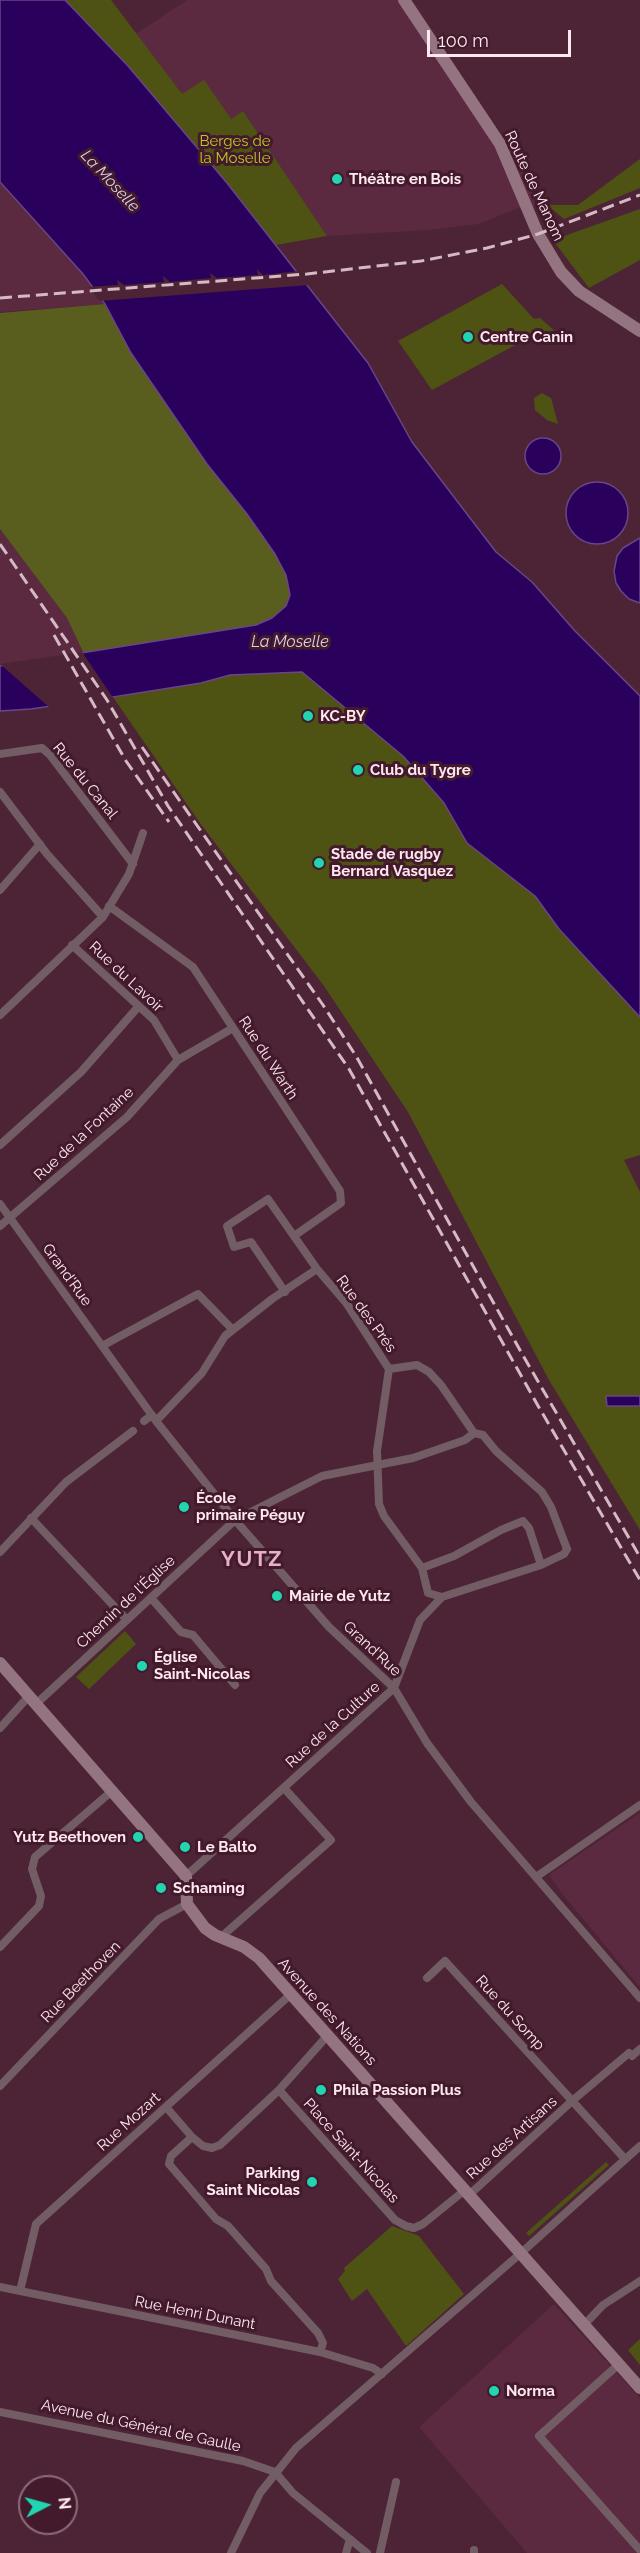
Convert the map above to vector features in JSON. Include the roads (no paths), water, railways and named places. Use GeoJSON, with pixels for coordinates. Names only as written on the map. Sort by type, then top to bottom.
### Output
{"type":"FeatureCollection","features":[{"type":"Feature","properties":{"kind":"main road","name":"Route de Manom"},"geometry":{"type":"LineString","coordinates":[[405,0],[500,144],[538,234],[553,261],[579,291],[640,331]]}},
{"type":"Feature","properties":{"kind":"main road"},"geometry":{"type":"LineString","coordinates":[[0,1663],[186,1876],[187,1904]]}},
{"type":"Feature","properties":{"kind":"main road","name":"Avenue des Nations"},"geometry":{"type":"LineString","coordinates":[[187,1904],[205,1928],[220,1938],[244,1947],[259,1958],[640,2388]]}},
{"type":"Feature","properties":{"kind":"street","name":"Rue du Canal"},"geometry":{"type":"LineString","coordinates":[[0,754],[42,748],[50,755],[133,864]]}},
{"type":"Feature","properties":{"kind":"street"},"geometry":{"type":"LineString","coordinates":[[0,792],[40,844],[103,917]]}},
{"type":"Feature","properties":{"kind":"street"},"geometry":{"type":"LineString","coordinates":[[0,1015],[103,917],[133,864],[142,832]]}},
{"type":"Feature","properties":{"kind":"street"},"geometry":{"type":"LineString","coordinates":[[0,890],[40,844]]}},
{"type":"Feature","properties":{"kind":"street","name":"Rue du Warth"},"geometry":{"type":"LineString","coordinates":[[109,906],[193,967],[340,1191],[341,1203],[294,1236]]}},
{"type":"Feature","properties":{"kind":"street","name":"Rue du Lavoir"},"geometry":{"type":"LineString","coordinates":[[72,945],[154,1020],[178,1060]]}},
{"type":"Feature","properties":{"kind":"street"},"geometry":{"type":"LineString","coordinates":[[0,1144],[81,1072],[138,1007]]}},
{"type":"Feature","properties":{"kind":"street","name":"Rue de la Fontaine"},"geometry":{"type":"LineString","coordinates":[[0,1226],[11,1219],[128,1117],[178,1060],[233,1028]]}},
{"type":"Feature","properties":{"kind":"street","name":"Rue des Prés"},"geometry":{"type":"LineString","coordinates":[[285,1292],[251,1242],[234,1247],[227,1226],[268,1199],[317,1269],[347,1304],[389,1369],[417,1365],[429,1372],[478,1434],[542,1492],[571,1549]]}},
{"type":"Feature","properties":{"kind":"street","name":"Grand'Rue"},"geometry":{"type":"LineString","coordinates":[[0,1204],[102,1346],[151,1419],[235,1520],[329,1627],[394,1688],[439,1760],[471,1802],[640,1998]]}},
{"type":"Feature","properties":{"kind":"street"},"geometry":{"type":"LineString","coordinates":[[151,1419],[202,1372],[225,1336],[272,1299],[317,1269]]}},
{"type":"Feature","properties":{"kind":"street"},"geometry":{"type":"LineString","coordinates":[[102,1346],[198,1294],[233,1330]]}},
{"type":"Feature","properties":{"kind":"street"},"geometry":{"type":"LineString","coordinates":[[389,1369],[378,1436],[376,1466],[379,1504],[384,1516],[422,1568],[428,1593],[442,1597]]}},
{"type":"Feature","properties":{"kind":"street"},"geometry":{"type":"LineString","coordinates":[[0,1552],[66,1482],[133,1431]]}},
{"type":"Feature","properties":{"kind":"street","name":"Chemin de l'Église"},"geometry":{"type":"LineString","coordinates":[[0,1728],[127,1620],[235,1520],[322,1476],[413,1458],[478,1434]]}},
{"type":"Feature","properties":{"kind":"street"},"geometry":{"type":"LineString","coordinates":[[32,1518],[127,1620]]}},
{"type":"Feature","properties":{"kind":"street"},"geometry":{"type":"LineString","coordinates":[[422,1568],[454,1556],[501,1530],[523,1521],[529,1528],[541,1565]]}},
{"type":"Feature","properties":{"kind":"street","name":"Rue de la Culture"},"geometry":{"type":"LineString","coordinates":[[186,1876],[394,1688],[420,1620],[442,1597],[541,1565],[571,1549]]}},
{"type":"Feature","properties":{"kind":"street"},"geometry":{"type":"LineString","coordinates":[[151,1598],[181,1632],[193,1635],[235,1684]]}},
{"type":"Feature","properties":{"kind":"street"},"geometry":{"type":"LineString","coordinates":[[220,1938],[331,1840],[284,1788]]}},
{"type":"Feature","properties":{"kind":"street"},"geometry":{"type":"LineString","coordinates":[[0,1947],[39,1906],[41,1896],[32,1869],[35,1857],[112,1791]]}},
{"type":"Feature","properties":{"kind":"street"},"geometry":{"type":"LineString","coordinates":[[536,1877],[640,1805]]}},
{"type":"Feature","properties":{"kind":"street","name":"Rue Beethoven"},"geometry":{"type":"LineString","coordinates":[[0,2086],[159,1919],[187,1904]]}},
{"type":"Feature","properties":{"kind":"street","name":"Rue du Somp"},"geometry":{"type":"LineString","coordinates":[[427,1977],[445,1961],[625,2160]]}},
{"type":"Feature","properties":{"kind":"street","name":"Rue Mozart"},"geometry":{"type":"LineString","coordinates":[[20,2291],[36,2224],[291,1994]]}},
{"type":"Feature","properties":{"kind":"street"},"geometry":{"type":"LineString","coordinates":[[166,2107],[203,2146],[212,2148],[220,2145],[279,2090],[328,2035]]}},
{"type":"Feature","properties":{"kind":"street"},"geometry":{"type":"LineString","coordinates":[[572,2101],[629,2053],[632,2056],[640,2049]]}},
{"type":"Feature","properties":{"kind":"street","name":"Place Saint-Nicolas"},"geometry":{"type":"LineString","coordinates":[[279,2090],[395,2220],[406,2226],[414,2228],[423,2224],[467,2192]]}},
{"type":"Feature","properties":{"kind":"street","name":"Rue des Artisans"},"geometry":{"type":"LineString","coordinates":[[467,2192],[572,2101]]}},
{"type":"Feature","properties":{"kind":"street"},"geometry":{"type":"LineString","coordinates":[[192,2137],[171,2156],[169,2164],[216,2219],[228,2226],[266,2269],[271,2281],[318,2332],[323,2343],[320,2352]]}},
{"type":"Feature","properties":{"kind":"street"},"geometry":{"type":"LineString","coordinates":[[231,2553],[260,2493],[296,2448],[521,2253],[640,2146]]}},
{"type":"Feature","properties":{"kind":"street"},"geometry":{"type":"LineString","coordinates":[[584,2325],[603,2305],[640,2281]]}},
{"type":"Feature","properties":{"kind":"street","name":"Rue Henri Dunant"},"geometry":{"type":"LineString","coordinates":[[0,2287],[320,2352],[373,2368],[381,2374]]}},
{"type":"Feature","properties":{"kind":"street"},"geometry":{"type":"LineString","coordinates":[[619,2364],[539,2436],[640,2550]]}},
{"type":"Feature","properties":{"kind":"street","name":"Avenue du Général de Gaulle"},"geometry":{"type":"LineString","coordinates":[[0,2412],[243,2461],[275,2472],[293,2493],[367,2553]]}},
{"type":"Feature","properties":{"kind":"street"},"geometry":{"type":"LineString","coordinates":[[380,2553],[396,2482]]}},
{"type":"Feature","properties":{"kind":"street"},"geometry":{"type":"LineString","coordinates":[[346,2553],[350,2539]]}},
{"type":"Feature","properties":{"kind":"water","name":"La Moselle"},"geometry":{"type":"Polygon","coordinates":[[[0,0],[65,0],[128,66],[227,183],[368,363],[412,442],[496,552],[532,582],[575,631],[640,696],[640,1017],[559,929],[535,896],[467,843],[444,803],[403,756],[302,672],[230,675],[201,683],[113,697],[31,709],[0,711],[0,666],[256,625],[272,618],[286,606],[290,595],[286,575],[275,554],[207,464],[131,353],[105,304],[83,274],[0,182],[0,0]]]}},
{"type":"Feature","properties":{"kind":"water"},"geometry":{"type":"Polygon","coordinates":[[[543,438],[556,443],[561,456],[556,469],[543,474],[530,469],[525,456],[530,443],[543,438]]]}},
{"type":"Feature","properties":{"kind":"water"},"geometry":{"type":"Polygon","coordinates":[[[597,482],[614,487],[619,491],[623,496],[628,513],[623,530],[619,535],[614,539],[597,544],[580,539],[575,535],[571,530],[566,513],[571,496],[575,491],[580,487],[597,482]]]}},
{"type":"Feature","properties":{"kind":"water"},"geometry":{"type":"Polygon","coordinates":[[[640,538],[640,603],[629,599],[621,591],[616,583],[614,571],[617,556],[623,548],[640,538]]]}},
{"type":"Feature","properties":{"kind":"water"},"geometry":{"type":"Polygon","coordinates":[[[606,1396],[640,1396],[640,1406],[607,1406],[606,1396]]]}},
{"type":"Feature","properties":{"kind":"railway"},"geometry":{"type":"LineString","coordinates":[[0,298],[307,274],[421,261],[487,248],[538,234],[640,195]]}},
{"type":"Feature","properties":{"kind":"railway"},"geometry":{"type":"LineString","coordinates":[[0,544],[107,700],[168,806],[349,1069],[537,1404],[640,1580]]}},
{"type":"Feature","properties":{"kind":"railway"},"geometry":{"type":"LineString","coordinates":[[54,635],[126,761],[169,822]]}},
{"type":"Feature","properties":{"kind":"railway"},"geometry":{"type":"LineString","coordinates":[[142,747],[323,1005],[356,1056],[521,1352],[640,1557]]}},
{"type":"Feature","properties":{"kind":"place","name":"Théâtre en Bois"},"geometry":{"type":"Point","coordinates":[337,179]}},
{"type":"Feature","properties":{"kind":"place","name":"Centre Canin"},"geometry":{"type":"Point","coordinates":[468,337]}},
{"type":"Feature","properties":{"kind":"place","name":"KC-BY"},"geometry":{"type":"Point","coordinates":[308,716]}},
{"type":"Feature","properties":{"kind":"place","name":"Club du Tygre"},"geometry":{"type":"Point","coordinates":[358,770]}},
{"type":"Feature","properties":{"kind":"place","name":"Stade de rugby Bernard Vasquez"},"geometry":{"type":"Point","coordinates":[319,863]}},
{"type":"Feature","properties":{"kind":"place","name":"École primaire Péguy"},"geometry":{"type":"Point","coordinates":[184,1507]}},
{"type":"Feature","properties":{"kind":"place","name":"Mairie de Yutz"},"geometry":{"type":"Point","coordinates":[277,1596]}},
{"type":"Feature","properties":{"kind":"place","name":"Église Saint-Nicolas"},"geometry":{"type":"Point","coordinates":[142,1666]}},
{"type":"Feature","properties":{"kind":"place","name":"Yutz Beethoven"},"geometry":{"type":"Point","coordinates":[138,1837]}},
{"type":"Feature","properties":{"kind":"place","name":"Le Balto"},"geometry":{"type":"Point","coordinates":[185,1847]}},
{"type":"Feature","properties":{"kind":"place","name":"Schaming"},"geometry":{"type":"Point","coordinates":[161,1888]}},
{"type":"Feature","properties":{"kind":"place","name":"Phila Passion Plus"},"geometry":{"type":"Point","coordinates":[321,2090]}},
{"type":"Feature","properties":{"kind":"place","name":"Parking Saint Nicolas"},"geometry":{"type":"Point","coordinates":[312,2182]}},
{"type":"Feature","properties":{"kind":"place","name":"Norma"},"geometry":{"type":"Point","coordinates":[494,2391]}},
{"type":"Feature","properties":{"kind":"district","name":"YUTZ"},"geometry":{"type":"Point","coordinates":[252,1560]}},
{"type":"Feature","properties":{"kind":"park label","name":"Berges de la Moselle"},"geometry":{"type":"Point","coordinates":[235,150]}}]}
